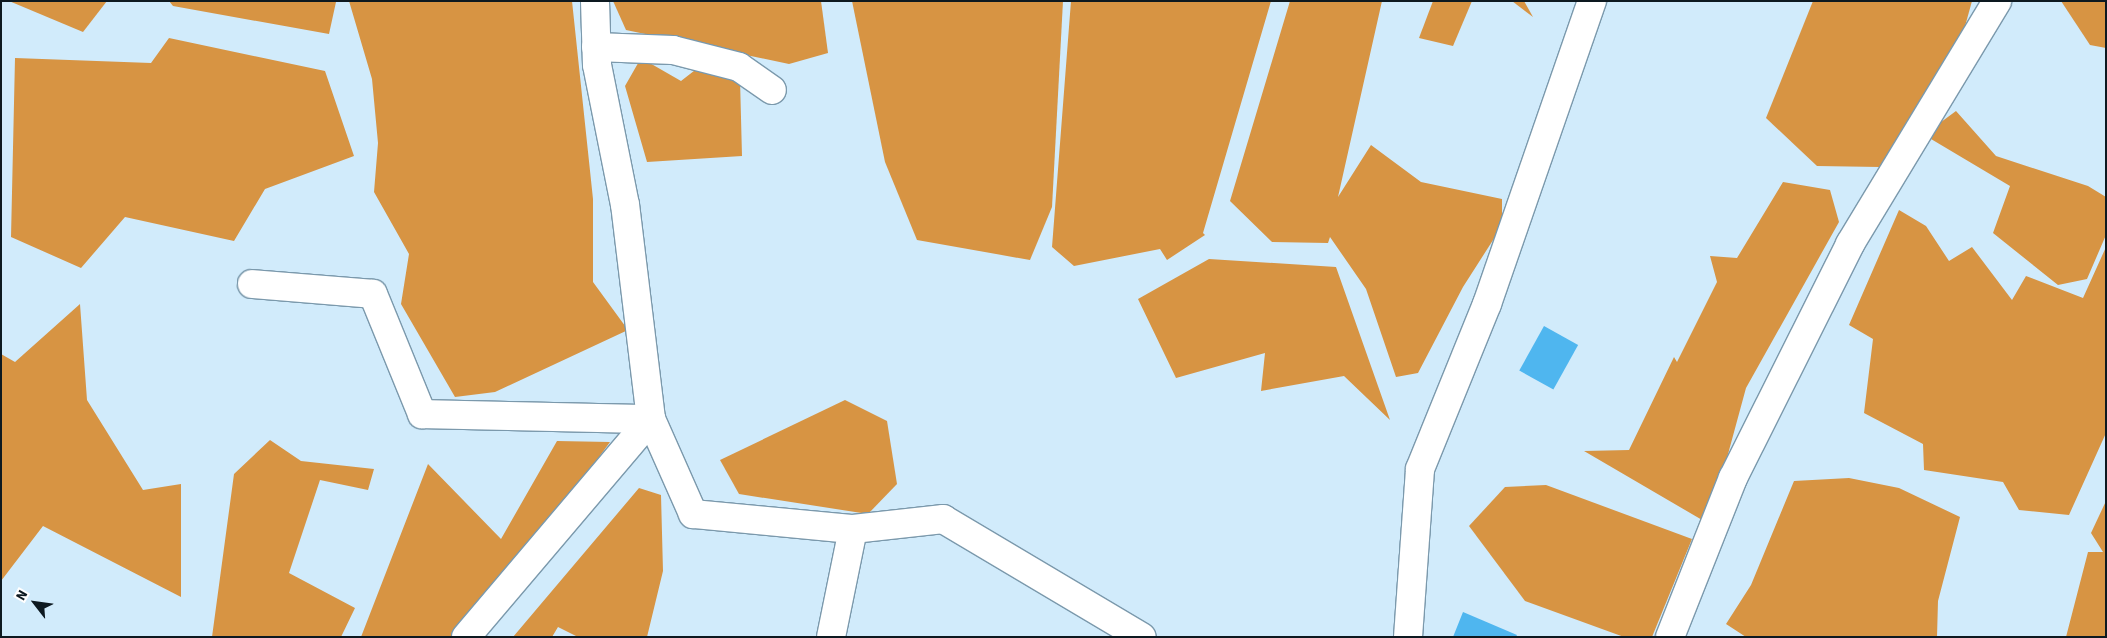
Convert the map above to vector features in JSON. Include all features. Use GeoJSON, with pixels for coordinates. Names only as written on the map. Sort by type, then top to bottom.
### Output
{"type":"FeatureCollection","features":[{"type":"Feature","properties":{"kind":"street"},"geometry":{"type":"LineString","coordinates":[[595,1],[596,47],[625,205],[651,419],[693,514],[853,530],[943,518],[1142,637]]}},
{"type":"Feature","properties":{"kind":"street"},"geometry":{"type":"LineString","coordinates":[[1408,637],[1420,469],[1487,304],[1592,1]]}},
{"type":"Feature","properties":{"kind":"street"},"geometry":{"type":"LineString","coordinates":[[1670,637],[1733,478],[1850,244],[1997,1]]}},
{"type":"Feature","properties":{"kind":"street"},"geometry":{"type":"LineString","coordinates":[[596,47],[672,50],[739,67],[772,90]]}},
{"type":"Feature","properties":{"kind":"street"},"geometry":{"type":"LineString","coordinates":[[252,284],[373,294],[422,414],[651,419]]}},
{"type":"Feature","properties":{"kind":"street"},"geometry":{"type":"LineString","coordinates":[[466,637],[651,419]]}},
{"type":"Feature","properties":{"kind":"street"},"geometry":{"type":"LineString","coordinates":[[831,637],[853,530]]}},
{"type":"Feature","properties":{"kind":"shaded area"},"geometry":{"type":"Polygon","coordinates":[[[9,1],[107,1],[83,32],[9,1]]]}},
{"type":"Feature","properties":{"kind":"shaded area"},"geometry":{"type":"Polygon","coordinates":[[[169,1],[336,2],[329,34],[173,6],[169,1]]]}},
{"type":"Feature","properties":{"kind":"shaded area"},"geometry":{"type":"Polygon","coordinates":[[[349,1],[572,1],[593,199],[593,282],[628,330],[495,392],[455,397],[401,304],[409,254],[374,192],[378,143],[372,79],[349,1]]]}},
{"type":"Feature","properties":{"kind":"shaded area"},"geometry":{"type":"Polygon","coordinates":[[[613,1],[821,1],[828,53],[789,64],[626,30],[613,1]]]}},
{"type":"Feature","properties":{"kind":"shaded area"},"geometry":{"type":"Polygon","coordinates":[[[852,1],[1063,1],[1052,207],[1030,260],[917,240],[885,162],[852,1]]]}},
{"type":"Feature","properties":{"kind":"shaded area"},"geometry":{"type":"Polygon","coordinates":[[[1071,1],[1271,1],[1203,233],[1205,235],[1167,260],[1160,249],[1074,266],[1052,247],[1071,1]]]}},
{"type":"Feature","properties":{"kind":"shaded area"},"geometry":{"type":"Polygon","coordinates":[[[1290,1],[1382,1],[1338,197],[1371,145],[1421,182],[1502,199],[1502,226],[1463,287],[1418,373],[1396,377],[1366,289],[1330,237],[1328,243],[1272,242],[1230,201],[1290,1]]]}},
{"type":"Feature","properties":{"kind":"shaded area"},"geometry":{"type":"Polygon","coordinates":[[[1433,1],[1472,1],[1453,46],[1419,38],[1433,1]]]}},
{"type":"Feature","properties":{"kind":"shaded area"},"geometry":{"type":"Polygon","coordinates":[[[1512,1],[1524,1],[1533,17],[1512,1]]]}},
{"type":"Feature","properties":{"kind":"shaded area"},"geometry":{"type":"Polygon","coordinates":[[[1813,1],[1972,1],[1964,30],[1880,167],[1817,166],[1766,118],[1813,1]]]}},
{"type":"Feature","properties":{"kind":"shaded area"},"geometry":{"type":"Polygon","coordinates":[[[2061,1],[2106,1],[2106,48],[2090,45],[2061,1]]]}},
{"type":"Feature","properties":{"kind":"shaded area"},"geometry":{"type":"Polygon","coordinates":[[[169,38],[325,71],[354,156],[265,189],[234,241],[125,217],[81,268],[11,237],[15,58],[151,63],[169,38]]]}},
{"type":"Feature","properties":{"kind":"shaded area"},"geometry":{"type":"Polygon","coordinates":[[[641,58],[681,81],[699,67],[740,79],[742,156],[647,162],[625,86],[641,58]]]}},
{"type":"Feature","properties":{"kind":"shaded area"},"geometry":{"type":"Polygon","coordinates":[[[1956,111],[1996,156],[2088,186],[2106,197],[2106,235],[2087,279],[2058,285],[1993,233],[2010,186],[1931,139],[1933,128],[1956,111]]]}},
{"type":"Feature","properties":{"kind":"shaded area"},"geometry":{"type":"Polygon","coordinates":[[[1783,182],[1830,190],[1839,222],[1746,388],[1709,524],[1584,451],[1629,450],[1674,357],[1677,362],[1717,282],[1710,256],[1737,258],[1783,182]]]}},
{"type":"Feature","properties":{"kind":"shaded area"},"geometry":{"type":"Polygon","coordinates":[[[1899,210],[1926,226],[1949,261],[1972,247],[2012,300],[2026,276],[2083,298],[2106,247],[2106,433],[2069,515],[2019,510],[2003,482],[1924,470],[1923,444],[1864,413],[1873,339],[1849,325],[1899,210]]]}},
{"type":"Feature","properties":{"kind":"shaded area"},"geometry":{"type":"Polygon","coordinates":[[[1209,259],[1336,267],[1390,420],[1344,376],[1261,391],[1265,353],[1176,378],[1138,299],[1209,259]]]}},
{"type":"Feature","properties":{"kind":"shaded area"},"geometry":{"type":"Polygon","coordinates":[[[80,304],[87,400],[143,490],[181,484],[181,597],[43,526],[1,581],[1,354],[15,362],[80,304]]]}},
{"type":"Feature","properties":{"kind":"shaded area"},"geometry":{"type":"Polygon","coordinates":[[[845,400],[887,421],[897,484],[868,514],[739,494],[720,460],[845,400]]]}},
{"type":"Feature","properties":{"kind":"shaded area"},"geometry":{"type":"Polygon","coordinates":[[[270,440],[301,461],[374,469],[368,490],[320,480],[289,573],[355,608],[341,637],[212,637],[234,474],[270,440]]]}},
{"type":"Feature","properties":{"kind":"shaded area"},"geometry":{"type":"Polygon","coordinates":[[[557,441],[610,442],[468,637],[361,637],[428,464],[501,539],[557,441]]]}},
{"type":"Feature","properties":{"kind":"shaded area"},"geometry":{"type":"Polygon","coordinates":[[[1849,478],[1899,488],[1960,517],[1938,601],[1937,637],[1746,637],[1726,624],[1751,585],[1794,481],[1849,478]]]}},
{"type":"Feature","properties":{"kind":"shaded area"},"geometry":{"type":"Polygon","coordinates":[[[1546,485],[1692,539],[1652,637],[1624,637],[1525,601],[1469,526],[1505,487],[1546,485]]]}},
{"type":"Feature","properties":{"kind":"shaded area"},"geometry":{"type":"Polygon","coordinates":[[[639,488],[661,495],[663,571],[647,637],[578,637],[558,627],[552,637],[513,637],[639,488]]]}},
{"type":"Feature","properties":{"kind":"shaded area"},"geometry":{"type":"Polygon","coordinates":[[[2106,501],[2106,637],[2066,637],[2088,552],[2103,552],[2091,533],[2106,501]]]}},
{"type":"Feature","properties":{"kind":"building"},"geometry":{"type":"Polygon","coordinates":[[[1544,326],[1578,345],[1553,390],[1519,371],[1544,326]]]}},
{"type":"Feature","properties":{"kind":"building"},"geometry":{"type":"Polygon","coordinates":[[[1463,612],[1517,635],[1516,637],[1453,637],[1463,612]]]}}]}
